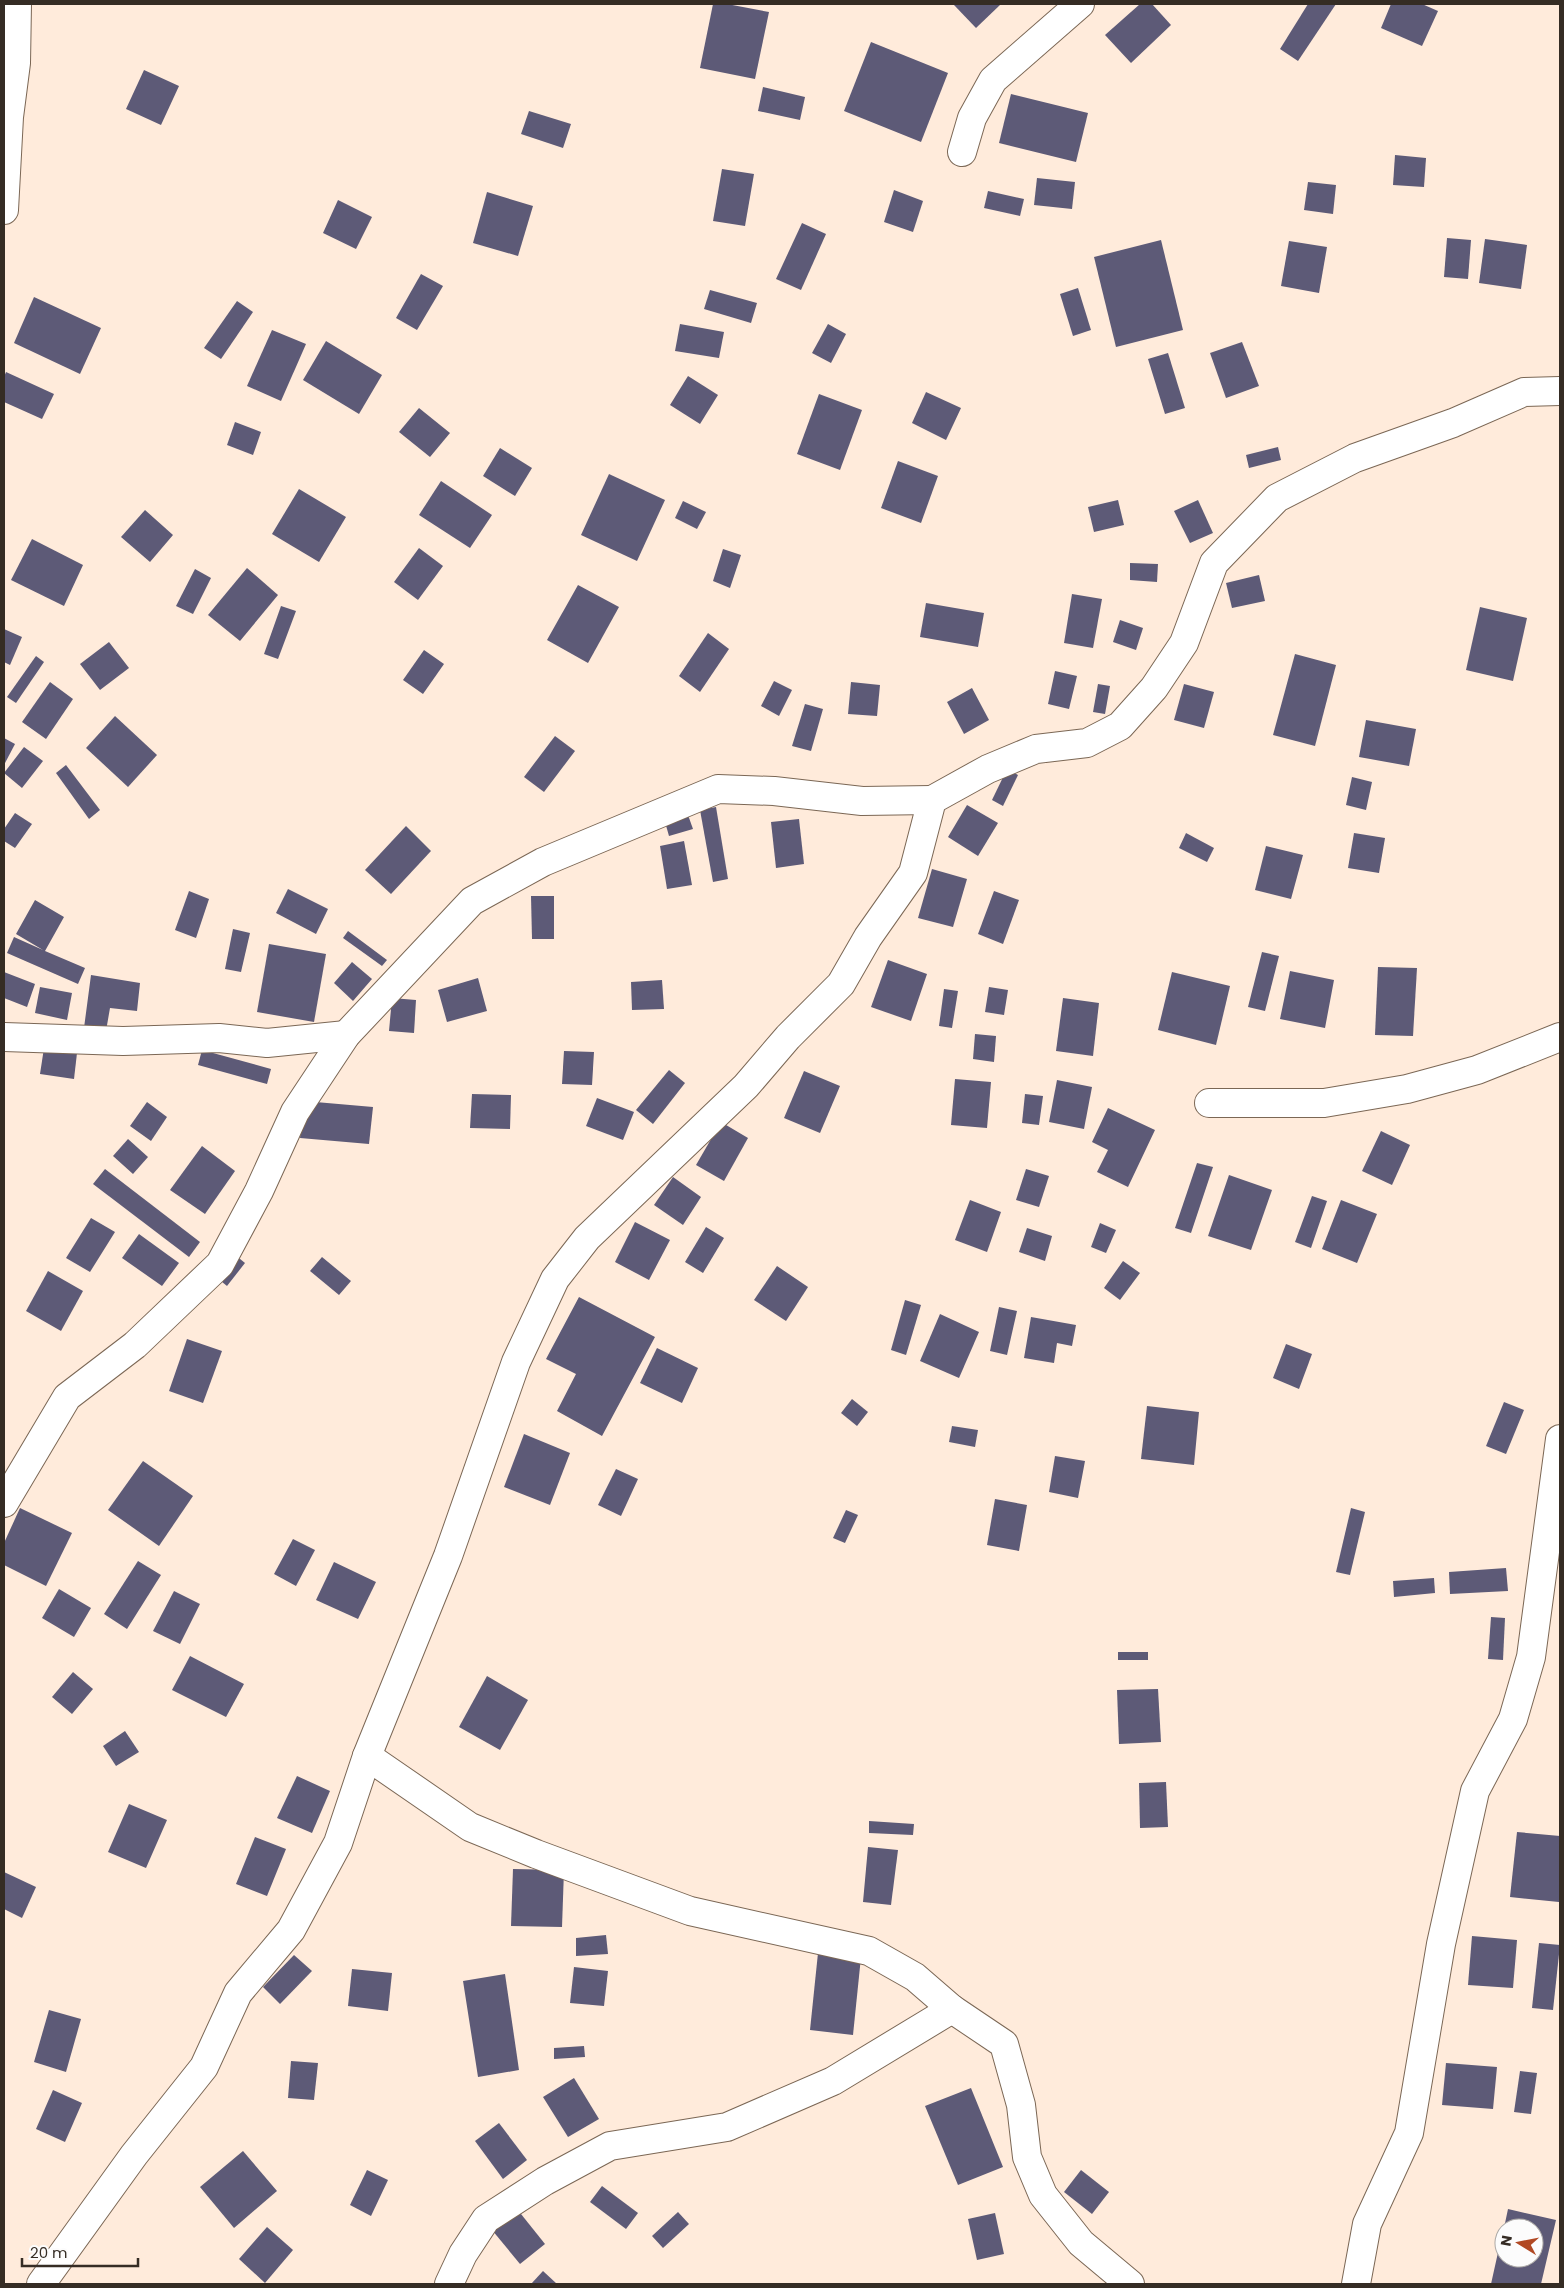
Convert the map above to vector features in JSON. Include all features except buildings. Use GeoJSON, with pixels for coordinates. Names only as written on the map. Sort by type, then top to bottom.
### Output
{"type":"FeatureCollection","features":[{"type":"Feature","properties":{"kind":"street"},"geometry":{"type":"LineString","coordinates":[[4,210],[9,117],[16,63],[17,4]]}},
{"type":"Feature","properties":{"kind":"street"},"geometry":{"type":"LineString","coordinates":[[962,152],[972,118],[993,80],[1080,4]]}},
{"type":"Feature","properties":{"kind":"street"},"geometry":{"type":"LineString","coordinates":[[4,1503],[67,1397],[135,1345],[220,1264],[259,1191],[295,1112],[346,1035],[472,901],[543,862],[718,789],[774,791],[862,801],[932,800],[988,769],[1036,749],[1087,743],[1120,726],[1154,688],[1184,642],[1214,563],[1278,498],[1355,458],[1453,423],[1524,392],[1560,391]]}},
{"type":"Feature","properties":{"kind":"street"},"geometry":{"type":"LineString","coordinates":[[41,2284],[134,2155],[204,2067],[238,1993],[291,1930],[338,1843],[367,1756],[448,1556],[516,1362],[555,1279],[587,1238],[746,1086],[788,1037],[841,984],[868,938],[913,873],[932,800]]}},
{"type":"Feature","properties":{"kind":"street"},"geometry":{"type":"LineString","coordinates":[[4,1037],[123,1041],[219,1038],[267,1043],[346,1035]]}},
{"type":"Feature","properties":{"kind":"street"},"geometry":{"type":"LineString","coordinates":[[1209,1103],[1324,1103],[1407,1089],[1476,1070],[1560,1037]]}},
{"type":"Feature","properties":{"kind":"street"},"geometry":{"type":"LineString","coordinates":[[1356,2284],[1366,2224],[1409,2133],[1441,1944],[1475,1791],[1513,1719],[1531,1657],[1560,1439]]}},
{"type":"Feature","properties":{"kind":"street"},"geometry":{"type":"LineString","coordinates":[[367,1756],[470,1827],[536,1854],[690,1911],[869,1951],[915,1977],[952,2009],[1004,2044],[1021,2105],[1027,2157],[1044,2195],[1081,2243],[1130,2284]]}},
{"type":"Feature","properties":{"kind":"street"},"geometry":{"type":"LineString","coordinates":[[448,2284],[463,2254],[486,2219],[545,2181],[610,2146],[727,2127],[834,2081],[952,2009]]}}]}
